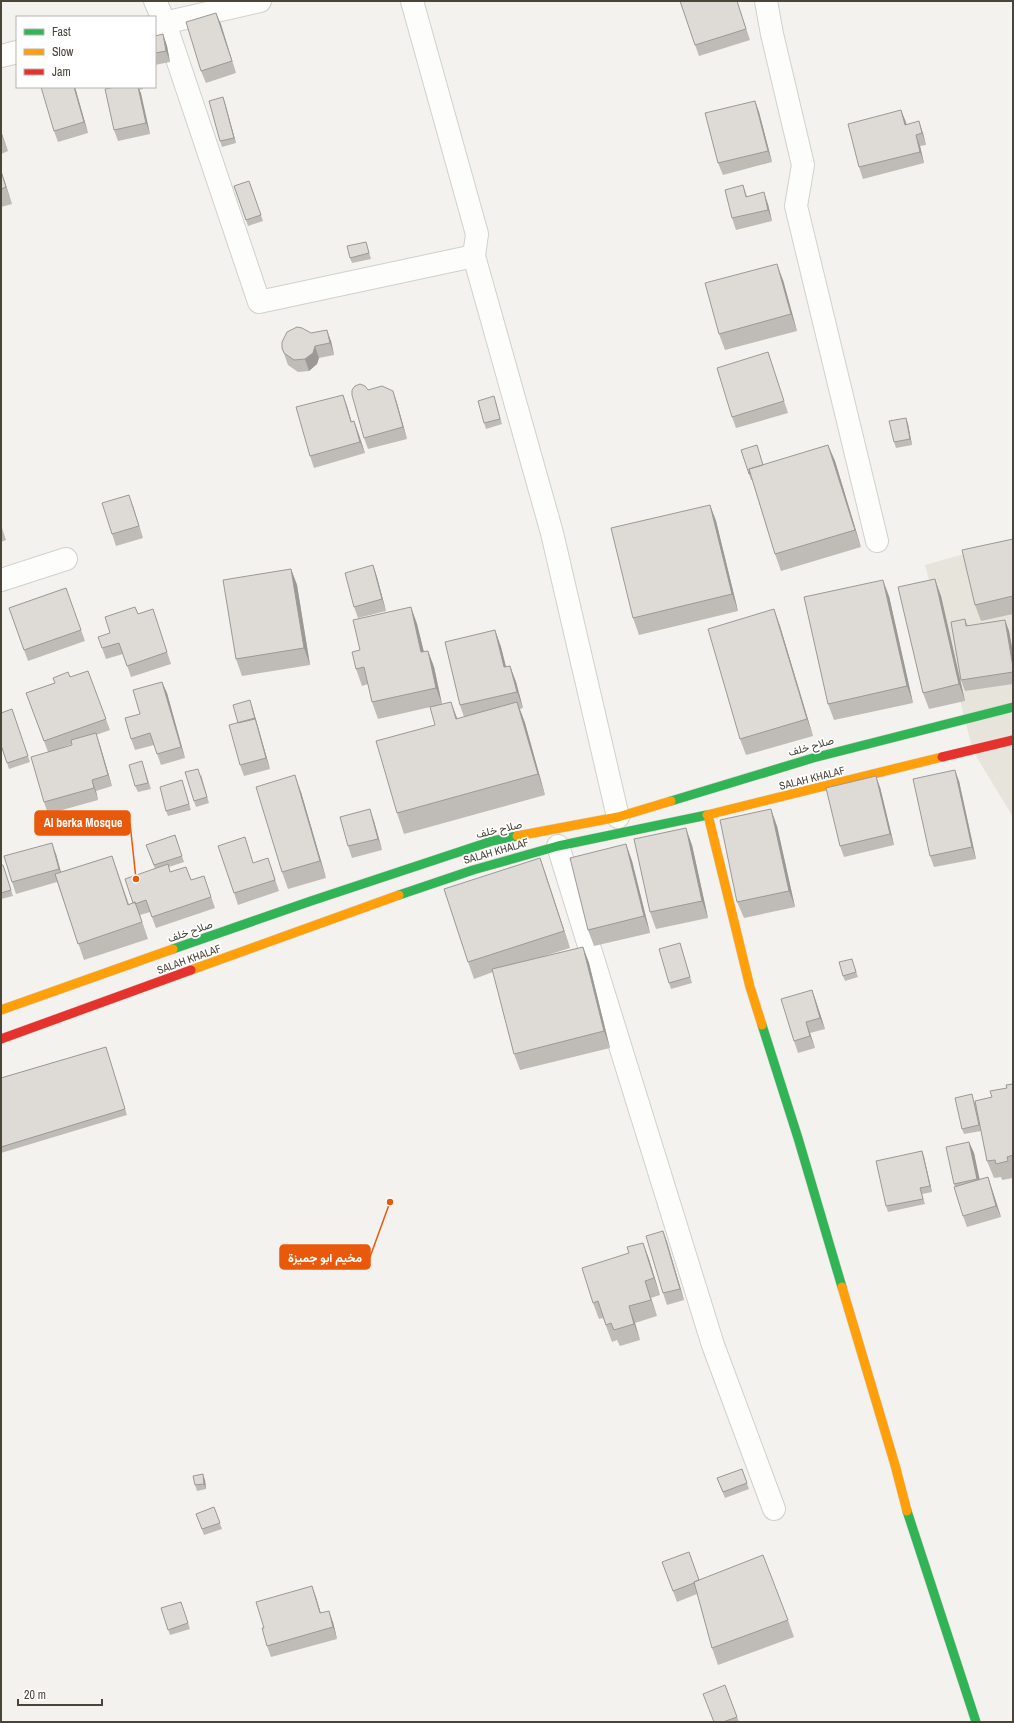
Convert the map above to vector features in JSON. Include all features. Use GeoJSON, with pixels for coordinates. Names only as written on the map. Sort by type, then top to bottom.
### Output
{"type":"FeatureCollection","features":[{"type":"Feature","properties":{"kind":"main road","name":"صلاح خلف"},"geometry":{"type":"LineString","coordinates":[[1,1010],[311,901],[492,841],[618,817],[813,758],[940,724],[1013,707]]}},
{"type":"Feature","properties":{"kind":"main road","name":"SALAH KHALAF"},"geometry":{"type":"LineString","coordinates":[[1,1039],[415,889],[473,870],[558,846],[708,816],[1013,740]]}},
{"type":"Feature","properties":{"kind":"main road"},"geometry":{"type":"LineString","coordinates":[[708,816],[750,987],[807,1168],[895,1465],[902,1498],[976,1722]]}},
{"type":"Feature","properties":{"kind":"street"},"geometry":{"type":"LineString","coordinates":[[155,1],[160,24],[259,302],[474,256]]}},
{"type":"Feature","properties":{"kind":"street"},"geometry":{"type":"LineString","coordinates":[[160,24],[260,1]]}},
{"type":"Feature","properties":{"kind":"street"},"geometry":{"type":"LineString","coordinates":[[412,1],[477,234],[474,256],[552,533],[618,817]]}},
{"type":"Feature","properties":{"kind":"street"},"geometry":{"type":"LineString","coordinates":[[766,1],[772,34],[804,165],[796,206],[877,541]]}},
{"type":"Feature","properties":{"kind":"street"},"geometry":{"type":"LineString","coordinates":[[1,56],[16,52]]}},
{"type":"Feature","properties":{"kind":"street"},"geometry":{"type":"LineString","coordinates":[[1,580],[66,559]]}},
{"type":"Feature","properties":{"kind":"street"},"geometry":{"type":"LineString","coordinates":[[558,846],[713,1345],[774,1509]]}},
{"type":"Feature","properties":{"kind":"shaded area"},"geometry":{"type":"Polygon","coordinates":[[[1013,540],[1013,817],[973,751],[925,565],[1013,540]]]}},
{"type":"Feature","properties":{"kind":"building"},"geometry":{"type":"Polygon","coordinates":[[[680,1],[737,1],[746,29],[695,45],[680,1]]]}},
{"type":"Feature","properties":{"kind":"building"},"geometry":{"type":"Polygon","coordinates":[[[216,13],[232,61],[201,71],[186,22],[216,13]]]}},
{"type":"Feature","properties":{"kind":"building"},"geometry":{"type":"Polygon","coordinates":[[[163,34],[166,51],[156,53],[156,36],[163,34]]]}},
{"type":"Feature","properties":{"kind":"building"},"geometry":{"type":"Polygon","coordinates":[[[41,88],[74,88],[84,122],[54,131],[41,88]]]}},
{"type":"Feature","properties":{"kind":"building"},"geometry":{"type":"Polygon","coordinates":[[[138,88],[146,123],[114,130],[105,89],[138,88]]]}},
{"type":"Feature","properties":{"kind":"building"},"geometry":{"type":"Polygon","coordinates":[[[223,97],[234,138],[220,141],[209,101],[223,97]]]}},
{"type":"Feature","properties":{"kind":"building"},"geometry":{"type":"Polygon","coordinates":[[[755,101],[768,151],[718,163],[705,113],[755,101]]]}},
{"type":"Feature","properties":{"kind":"building"},"geometry":{"type":"Polygon","coordinates":[[[901,110],[905,125],[919,121],[922,133],[916,135],[920,152],[859,167],[848,124],[901,110]]]}},
{"type":"Feature","properties":{"kind":"building"},"geometry":{"type":"Polygon","coordinates":[[[1,171],[6,187],[1,189],[1,171]]]}},
{"type":"Feature","properties":{"kind":"building"},"geometry":{"type":"Polygon","coordinates":[[[249,181],[261,215],[246,220],[234,186],[249,181]]]}},
{"type":"Feature","properties":{"kind":"building"},"geometry":{"type":"Polygon","coordinates":[[[743,185],[746,197],[764,192],[768,210],[732,218],[725,190],[743,185]]]}},
{"type":"Feature","properties":{"kind":"building"},"geometry":{"type":"Polygon","coordinates":[[[366,242],[369,253],[350,258],[347,246],[366,242]]]}},
{"type":"Feature","properties":{"kind":"building"},"geometry":{"type":"Polygon","coordinates":[[[777,264],[791,314],[719,334],[705,283],[777,264]]]}},
{"type":"Feature","properties":{"kind":"building"},"geometry":{"type":"Polygon","coordinates":[[[297,327],[311,333],[327,330],[330,343],[315,346],[313,353],[305,359],[294,360],[284,353],[282,342],[287,332],[297,327]]]}},
{"type":"Feature","properties":{"kind":"building"},"geometry":{"type":"Polygon","coordinates":[[[768,352],[784,401],[732,417],[717,368],[768,352]]]}},
{"type":"Feature","properties":{"kind":"building"},"geometry":{"type":"Polygon","coordinates":[[[360,384],[365,386],[368,390],[382,386],[393,391],[403,427],[364,438],[352,395],[352,390],[355,386],[360,384]]]}},
{"type":"Feature","properties":{"kind":"building"},"geometry":{"type":"Polygon","coordinates":[[[343,395],[351,422],[354,421],[360,442],[310,456],[296,407],[343,395]]]}},
{"type":"Feature","properties":{"kind":"building"},"geometry":{"type":"Polygon","coordinates":[[[494,396],[500,419],[484,423],[478,401],[494,396]]]}},
{"type":"Feature","properties":{"kind":"building"},"geometry":{"type":"Polygon","coordinates":[[[906,418],[910,439],[894,442],[889,421],[906,418]]]}},
{"type":"Feature","properties":{"kind":"building"},"geometry":{"type":"Polygon","coordinates":[[[757,445],[763,465],[749,469],[749,474],[741,450],[757,445]]]}},
{"type":"Feature","properties":{"kind":"building"},"geometry":{"type":"Polygon","coordinates":[[[828,445],[855,530],[775,554],[749,469],[828,445]]]}},
{"type":"Feature","properties":{"kind":"building"},"geometry":{"type":"Polygon","coordinates":[[[129,495],[139,526],[112,534],[102,503],[129,495]]]}},
{"type":"Feature","properties":{"kind":"building"},"geometry":{"type":"Polygon","coordinates":[[[710,505],[732,594],[633,618],[611,528],[710,505]]]}},
{"type":"Feature","properties":{"kind":"building"},"geometry":{"type":"Polygon","coordinates":[[[1013,539],[1013,596],[975,605],[962,550],[1013,539]]]}},
{"type":"Feature","properties":{"kind":"building"},"geometry":{"type":"Polygon","coordinates":[[[373,565],[382,599],[354,607],[345,573],[373,565]]]}},
{"type":"Feature","properties":{"kind":"building"},"geometry":{"type":"Polygon","coordinates":[[[291,569],[304,648],[236,659],[223,580],[291,569]]]}},
{"type":"Feature","properties":{"kind":"building"},"geometry":{"type":"Polygon","coordinates":[[[935,579],[959,684],[923,693],[898,587],[935,579]]]}},
{"type":"Feature","properties":{"kind":"building"},"geometry":{"type":"Polygon","coordinates":[[[883,580],[907,686],[828,704],[804,597],[883,580]]]}},
{"type":"Feature","properties":{"kind":"building"},"geometry":{"type":"Polygon","coordinates":[[[66,588],[81,630],[24,650],[9,608],[66,588]]]}},
{"type":"Feature","properties":{"kind":"building"},"geometry":{"type":"Polygon","coordinates":[[[135,607],[138,614],[153,609],[167,652],[127,666],[119,643],[102,648],[98,637],[110,633],[105,617],[135,607]]]}},
{"type":"Feature","properties":{"kind":"building"},"geometry":{"type":"Polygon","coordinates":[[[411,607],[421,652],[428,651],[436,688],[372,702],[364,667],[356,669],[352,652],[360,650],[353,620],[411,607]]]}},
{"type":"Feature","properties":{"kind":"building"},"geometry":{"type":"Polygon","coordinates":[[[774,609],[807,719],[740,739],[708,629],[774,609]]]}},
{"type":"Feature","properties":{"kind":"building"},"geometry":{"type":"Polygon","coordinates":[[[965,619],[966,626],[1005,620],[1013,672],[961,680],[951,622],[965,619]]]}},
{"type":"Feature","properties":{"kind":"building"},"geometry":{"type":"Polygon","coordinates":[[[495,630],[504,667],[510,666],[517,692],[460,705],[445,642],[495,630]]]}},
{"type":"Feature","properties":{"kind":"building"},"geometry":{"type":"Polygon","coordinates":[[[88,671],[106,719],[44,741],[26,693],[55,683],[53,678],[68,672],[70,677],[88,671]]]}},
{"type":"Feature","properties":{"kind":"building"},"geometry":{"type":"Polygon","coordinates":[[[162,682],[181,747],[157,754],[150,733],[131,739],[125,718],[140,714],[133,690],[162,682]]]}},
{"type":"Feature","properties":{"kind":"building"},"geometry":{"type":"Polygon","coordinates":[[[250,700],[255,719],[238,723],[233,705],[250,700]]]}},
{"type":"Feature","properties":{"kind":"building"},"geometry":{"type":"Polygon","coordinates":[[[451,702],[456,719],[517,702],[538,774],[397,813],[376,741],[435,725],[430,707],[451,702]]]}},
{"type":"Feature","properties":{"kind":"building"},"geometry":{"type":"Polygon","coordinates":[[[12,709],[28,756],[7,763],[1,745],[1,713],[12,709]]]}},
{"type":"Feature","properties":{"kind":"building"},"geometry":{"type":"Polygon","coordinates":[[[255,718],[266,758],[240,765],[229,725],[255,718]]]}},
{"type":"Feature","properties":{"kind":"building"},"geometry":{"type":"Polygon","coordinates":[[[96,733],[108,775],[92,780],[94,788],[44,802],[31,757],[72,745],[71,740],[96,733]]]}},
{"type":"Feature","properties":{"kind":"building"},"geometry":{"type":"Polygon","coordinates":[[[142,761],[148,783],[135,786],[129,765],[142,761]]]}},
{"type":"Feature","properties":{"kind":"building"},"geometry":{"type":"Polygon","coordinates":[[[198,769],[207,797],[194,801],[185,772],[198,769]]]}},
{"type":"Feature","properties":{"kind":"building"},"geometry":{"type":"Polygon","coordinates":[[[955,770],[972,847],[930,856],[913,779],[955,770]]]}},
{"type":"Feature","properties":{"kind":"building"},"geometry":{"type":"Polygon","coordinates":[[[295,775],[320,861],[282,872],[256,787],[295,775]]]}},
{"type":"Feature","properties":{"kind":"building"},"geometry":{"type":"Polygon","coordinates":[[[876,776],[890,834],[840,846],[826,788],[876,776]]]}},
{"type":"Feature","properties":{"kind":"building"},"geometry":{"type":"Polygon","coordinates":[[[182,780],[189,804],[166,811],[160,787],[182,780]]]}},
{"type":"Feature","properties":{"kind":"building"},"geometry":{"type":"Polygon","coordinates":[[[370,809],[378,839],[348,846],[340,817],[370,809]]]}},
{"type":"Feature","properties":{"kind":"building"},"geometry":{"type":"Polygon","coordinates":[[[771,809],[789,891],[737,902],[720,820],[771,809]]]}},
{"type":"Feature","properties":{"kind":"building"},"geometry":{"type":"Polygon","coordinates":[[[686,828],[702,901],[650,912],[634,839],[686,828]]]}},
{"type":"Feature","properties":{"kind":"building"},"geometry":{"type":"Polygon","coordinates":[[[175,835],[182,856],[154,865],[146,845],[175,835]]]}},
{"type":"Feature","properties":{"kind":"building"},"geometry":{"type":"Polygon","coordinates":[[[245,837],[253,863],[268,858],[275,880],[234,893],[218,846],[245,837]]]}},
{"type":"Feature","properties":{"kind":"building"},"geometry":{"type":"Polygon","coordinates":[[[52,843],[59,869],[12,882],[4,856],[52,843]]]}},
{"type":"Feature","properties":{"kind":"building"},"geometry":{"type":"Polygon","coordinates":[[[626,844],[644,916],[588,930],[570,858],[626,844]]]}},
{"type":"Feature","properties":{"kind":"building"},"geometry":{"type":"Polygon","coordinates":[[[112,856],[128,905],[135,902],[142,922],[78,944],[55,874],[112,856]]]}},
{"type":"Feature","properties":{"kind":"building"},"geometry":{"type":"Polygon","coordinates":[[[540,858],[564,931],[468,962],[444,889],[540,858]]]}},
{"type":"Feature","properties":{"kind":"building"},"geometry":{"type":"Polygon","coordinates":[[[168,864],[170,872],[186,867],[191,880],[204,876],[211,897],[152,917],[146,900],[135,904],[135,902],[133,903],[125,879],[168,864]]]}},
{"type":"Feature","properties":{"kind":"building"},"geometry":{"type":"Polygon","coordinates":[[[1,865],[3,865],[11,890],[1,893],[1,865]]]}},
{"type":"Feature","properties":{"kind":"building"},"geometry":{"type":"Polygon","coordinates":[[[680,943],[690,977],[669,983],[659,949],[680,943]]]}},
{"type":"Feature","properties":{"kind":"building"},"geometry":{"type":"Polygon","coordinates":[[[583,947],[604,1031],[514,1054],[492,969],[583,947]]]}},
{"type":"Feature","properties":{"kind":"building"},"geometry":{"type":"Polygon","coordinates":[[[852,959],[856,972],[843,976],[839,962],[852,959]]]}},
{"type":"Feature","properties":{"kind":"building"},"geometry":{"type":"Polygon","coordinates":[[[812,990],[820,1018],[806,1022],[810,1036],[794,1041],[781,999],[812,990]]]}},
{"type":"Feature","properties":{"kind":"building"},"geometry":{"type":"Polygon","coordinates":[[[106,1047],[125,1109],[1,1147],[1,1078],[106,1047]]]}},
{"type":"Feature","properties":{"kind":"building"},"geometry":{"type":"Polygon","coordinates":[[[1013,1084],[1013,1155],[1007,1157],[1008,1161],[996,1164],[995,1160],[987,1161],[975,1101],[992,1097],[990,1091],[1007,1088],[1006,1085],[1013,1084]]]}},
{"type":"Feature","properties":{"kind":"building"},"geometry":{"type":"Polygon","coordinates":[[[972,1094],[979,1125],[962,1129],[955,1098],[972,1094]]]}},
{"type":"Feature","properties":{"kind":"building"},"geometry":{"type":"Polygon","coordinates":[[[969,1142],[977,1179],[954,1184],[946,1147],[969,1142]]]}},
{"type":"Feature","properties":{"kind":"building"},"geometry":{"type":"Polygon","coordinates":[[[922,1151],[930,1186],[920,1188],[923,1199],[886,1206],[876,1161],[922,1151]]]}},
{"type":"Feature","properties":{"kind":"building"},"geometry":{"type":"Polygon","coordinates":[[[988,1177],[996,1206],[963,1216],[954,1187],[988,1177]]]}},
{"type":"Feature","properties":{"kind":"building"},"geometry":{"type":"Polygon","coordinates":[[[663,1231],[680,1289],[663,1293],[646,1236],[663,1231]]]}},
{"type":"Feature","properties":{"kind":"building"},"geometry":{"type":"Polygon","coordinates":[[[643,1243],[654,1278],[645,1281],[651,1300],[629,1306],[634,1324],[614,1330],[611,1323],[606,1325],[598,1301],[593,1303],[582,1268],[629,1253],[627,1247],[643,1243]]]}},
{"type":"Feature","properties":{"kind":"building"},"geometry":{"type":"Polygon","coordinates":[[[742,1469],[747,1483],[723,1492],[717,1478],[742,1469]]]}},
{"type":"Feature","properties":{"kind":"building"},"geometry":{"type":"Polygon","coordinates":[[[203,1474],[204,1484],[195,1485],[193,1476],[203,1474]]]}},
{"type":"Feature","properties":{"kind":"building"},"geometry":{"type":"Polygon","coordinates":[[[214,1507],[220,1523],[202,1529],[196,1514],[214,1507]]]}},
{"type":"Feature","properties":{"kind":"building"},"geometry":{"type":"Polygon","coordinates":[[[689,1552],[699,1580],[673,1591],[662,1562],[689,1552]]]}},
{"type":"Feature","properties":{"kind":"building"},"geometry":{"type":"Polygon","coordinates":[[[763,1555],[788,1620],[712,1648],[694,1582],[763,1555]]]}},
{"type":"Feature","properties":{"kind":"building"},"geometry":{"type":"Polygon","coordinates":[[[312,1586],[320,1613],[329,1611],[333,1627],[267,1646],[262,1628],[264,1628],[256,1602],[312,1586]]]}},
{"type":"Feature","properties":{"kind":"building"},"geometry":{"type":"Polygon","coordinates":[[[181,1602],[188,1623],[168,1630],[161,1608],[181,1602]]]}},
{"type":"Feature","properties":{"kind":"building"},"geometry":{"type":"Polygon","coordinates":[[[725,1685],[737,1717],[723,1722],[714,1722],[703,1694],[725,1685]]]}},
{"type":"Feature","properties":{"kind":"traffic: fast"},"geometry":{"type":"LineString","coordinates":[[671,801],[813,758],[1013,707]]}},
{"type":"Feature","properties":{"kind":"traffic: fast"},"geometry":{"type":"LineString","coordinates":[[399,895],[473,870],[558,846],[707,815]]}},
{"type":"Feature","properties":{"kind":"traffic: fast"},"geometry":{"type":"LineString","coordinates":[[173,949],[311,901],[492,841],[517,836]]}},
{"type":"Feature","properties":{"kind":"traffic: fast"},"geometry":{"type":"LineString","coordinates":[[762,1025],[798,1138],[842,1287]]}},
{"type":"Feature","properties":{"kind":"traffic: fast"},"geometry":{"type":"LineString","coordinates":[[907,1511],[976,1722]]}},
{"type":"Feature","properties":{"kind":"traffic: slow"},"geometry":{"type":"LineString","coordinates":[[707,815],[942,757]]}},
{"type":"Feature","properties":{"kind":"traffic: slow"},"geometry":{"type":"LineString","coordinates":[[517,836],[618,817],[671,801]]}},
{"type":"Feature","properties":{"kind":"traffic: slow"},"geometry":{"type":"LineString","coordinates":[[708,815],[750,987],[762,1025]]}},
{"type":"Feature","properties":{"kind":"traffic: slow"},"geometry":{"type":"LineString","coordinates":[[191,970],[399,895]]}},
{"type":"Feature","properties":{"kind":"traffic: slow"},"geometry":{"type":"LineString","coordinates":[[1,1010],[173,949]]}},
{"type":"Feature","properties":{"kind":"traffic: slow"},"geometry":{"type":"LineString","coordinates":[[842,1287],[895,1465],[907,1511]]}},
{"type":"Feature","properties":{"kind":"traffic: jam"},"geometry":{"type":"LineString","coordinates":[[942,757],[1013,740]]}},
{"type":"Feature","properties":{"kind":"traffic: jam"},"geometry":{"type":"LineString","coordinates":[[1,1039],[191,970]]}},
{"type":"Feature","properties":{"kind":"place","name":"Al berka Mosque"},"geometry":{"type":"Point","coordinates":[136,879]}},
{"type":"Feature","properties":{"kind":"place","name":"مخيم ابو جميزة"},"geometry":{"type":"Point","coordinates":[390,1202]}}]}
